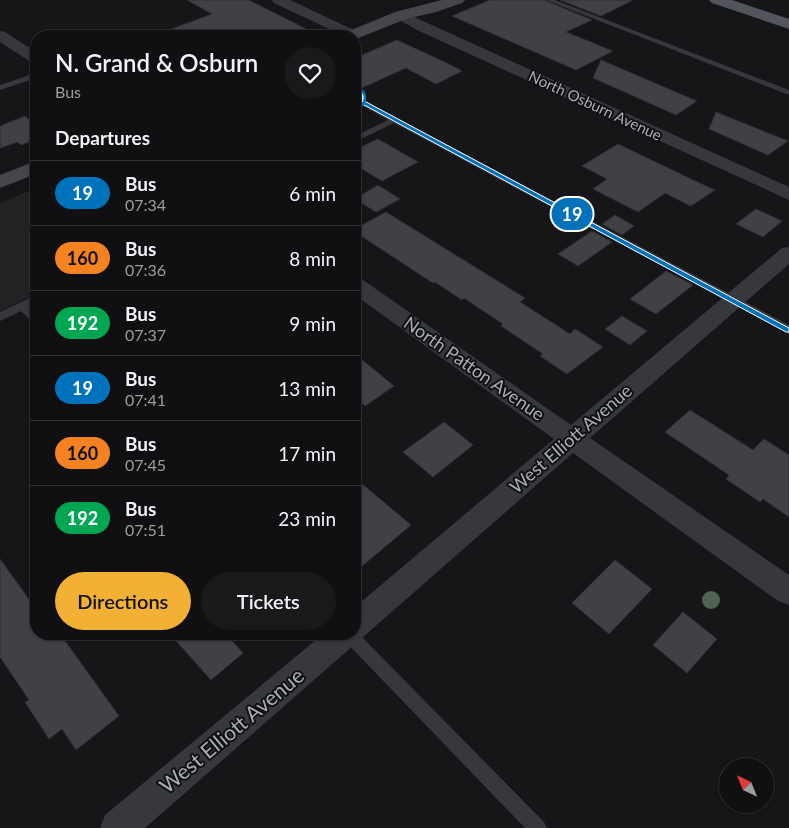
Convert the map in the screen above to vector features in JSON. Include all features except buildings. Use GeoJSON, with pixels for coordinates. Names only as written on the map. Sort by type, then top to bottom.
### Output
{"type":"FeatureCollection","features":[{"type":"Feature","properties":{"kind":"main road"},"geometry":{"type":"LineString","coordinates":[[401,15],[420,0]]}},
{"type":"Feature","properties":{"kind":"main road"},"geometry":{"type":"LineString","coordinates":[[361,32],[401,15],[430,9],[456,0]]}},
{"type":"Feature","properties":{"kind":"main road"},"geometry":{"type":"LineString","coordinates":[[717,0],[789,24]]}},
{"type":"Feature","properties":{"kind":"main road"},"geometry":{"type":"LineString","coordinates":[[754,0],[789,13]]}},
{"type":"Feature","properties":{"kind":"main road"},"geometry":{"type":"LineString","coordinates":[[0,182],[30,170]]}},
{"type":"Feature","properties":{"kind":"street"},"geometry":{"type":"LineString","coordinates":[[279,0],[339,30]]}},
{"type":"Feature","properties":{"kind":"street","name":"North Osburn Avenue"},"geometry":{"type":"LineString","coordinates":[[401,15],[422,27],[789,194]]}},
{"type":"Feature","properties":{"kind":"street"},"geometry":{"type":"LineString","coordinates":[[0,34],[30,55]]}},
{"type":"Feature","properties":{"kind":"street","name":"West Elliott Avenue"},"geometry":{"type":"LineString","coordinates":[[361,621],[733,300],[789,254]]}},
{"type":"Feature","properties":{"kind":"street","name":"North Patton Avenue"},"geometry":{"type":"LineString","coordinates":[[361,289],[789,592]]}},
{"type":"Feature","properties":{"kind":"street","name":"West Elliott Avenue"},"geometry":{"type":"LineString","coordinates":[[118,828],[340,640]]}},
{"type":"Feature","properties":{"kind":"lane"},"geometry":{"type":"LineString","coordinates":[[549,0],[789,93]]}},
{"type":"Feature","properties":{"kind":"lane"},"geometry":{"type":"LineString","coordinates":[[0,88],[30,77]]}},
{"type":"Feature","properties":{"kind":"lane"},"geometry":{"type":"LineString","coordinates":[[361,101],[789,330]]}},
{"type":"Feature","properties":{"kind":"lane"},"geometry":{"type":"LineString","coordinates":[[361,136],[394,120]]}},
{"type":"Feature","properties":{"kind":"lane"},"geometry":{"type":"LineString","coordinates":[[0,317],[30,302]]}},
{"type":"Feature","properties":{"kind":"lane"},"geometry":{"type":"LineString","coordinates":[[23,306],[30,313]]}},
{"type":"Feature","properties":{"kind":"lane"},"geometry":{"type":"LineString","coordinates":[[353,640],[538,828]]}},
{"type":"Feature","properties":{"kind":"shaded area"},"geometry":{"type":"Polygon","coordinates":[[[30,190],[30,297],[0,311],[0,203],[30,190]]]}},
{"type":"Feature","properties":{"kind":"bus line","name":"19"},"geometry":{"type":"LineString","coordinates":[[361,101],[789,330]]}}]}
